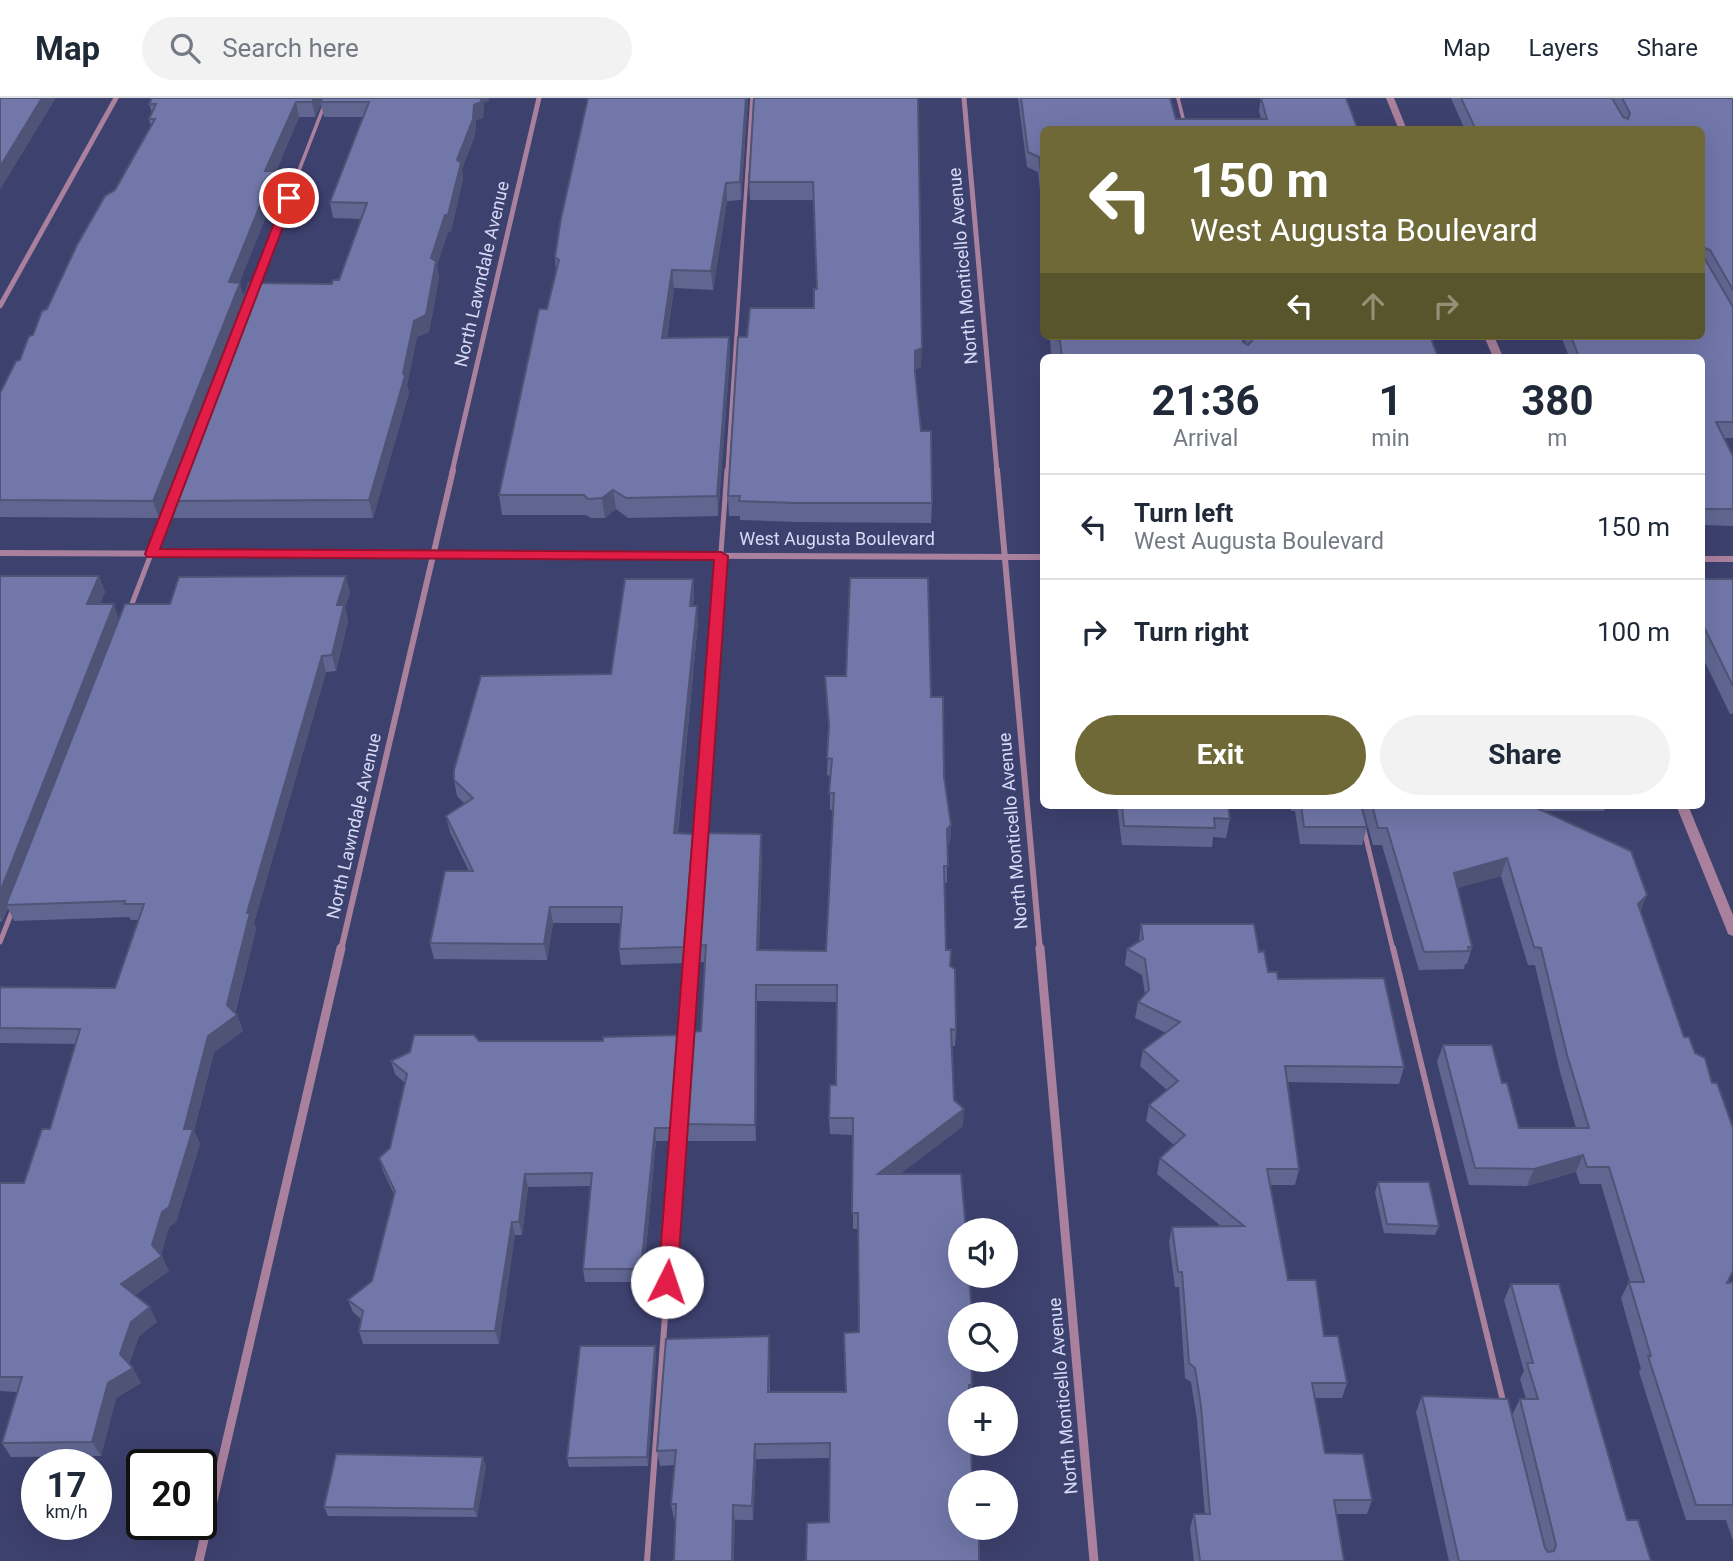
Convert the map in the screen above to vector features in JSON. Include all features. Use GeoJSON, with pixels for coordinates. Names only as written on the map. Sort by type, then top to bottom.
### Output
{"type":"FeatureCollection","features":[{"type":"Feature","properties":{"kind":"street"},"geometry":{"type":"LineString","coordinates":[[0,306],[116,98]]}},
{"type":"Feature","properties":{"kind":"street","name":"North Lawndale Avenue"},"geometry":{"type":"LineString","coordinates":[[199,1561],[539,98]]}},
{"type":"Feature","properties":{"kind":"street","name":"North Monticello Avenue"},"geometry":{"type":"LineString","coordinates":[[964,98],[1094,1561]]}},
{"type":"Feature","properties":{"kind":"street"},"geometry":{"type":"LineString","coordinates":[[1390,98],[1401,126]]}},
{"type":"Feature","properties":{"kind":"street","name":"West Augusta Boulevard"},"geometry":{"type":"LineString","coordinates":[[0,553],[1040,557]]}},
{"type":"Feature","properties":{"kind":"street"},"geometry":{"type":"LineString","coordinates":[[1705,559],[1733,559]]}},
{"type":"Feature","properties":{"kind":"street"},"geometry":{"type":"LineString","coordinates":[[1684,809],[1733,932]]}},
{"type":"Feature","properties":{"kind":"lane"},"geometry":{"type":"LineString","coordinates":[[253,290],[327,98]]}},
{"type":"Feature","properties":{"kind":"lane"},"geometry":{"type":"LineString","coordinates":[[647,1561],[752,98]]}},
{"type":"Feature","properties":{"kind":"lane"},"geometry":{"type":"LineString","coordinates":[[1178,98],[1185,126]]}},
{"type":"Feature","properties":{"kind":"lane"},"geometry":{"type":"LineString","coordinates":[[125,621],[174,495]]}},
{"type":"Feature","properties":{"kind":"lane"},"geometry":{"type":"LineString","coordinates":[[1361,818],[1506,1412]]}},
{"type":"Feature","properties":{"kind":"lane"},"geometry":{"type":"LineString","coordinates":[[0,942],[15,903]]}},
{"type":"Feature","properties":{"kind":"building"},"geometry":{"type":"Polygon","coordinates":[[[0,98],[42,98],[0,167],[0,98]]]}},
{"type":"Feature","properties":{"kind":"building"},"geometry":{"type":"Polygon","coordinates":[[[152,98],[314,98],[312,102],[296,102],[265,171],[274,171],[229,282],[240,283],[153,501],[0,500],[0,393],[16,361],[20,360],[29,336],[33,335],[42,311],[47,309],[77,245],[105,196],[115,190],[155,119],[149,119],[156,104],[149,104],[152,98]]]}},
{"type":"Feature","properties":{"kind":"building"},"geometry":{"type":"Polygon","coordinates":[[[322,98],[481,98],[481,102],[474,105],[473,119],[457,160],[461,163],[448,215],[445,215],[431,258],[436,261],[426,315],[414,321],[403,373],[405,376],[369,500],[165,501],[249,283],[332,284],[333,280],[339,280],[367,203],[330,202],[369,102],[321,102],[322,98]]]}},
{"type":"Feature","properties":{"kind":"building"},"geometry":{"type":"Polygon","coordinates":[[[588,98],[746,98],[740,182],[726,183],[711,271],[672,270],[662,338],[729,337],[717,496],[626,498],[613,490],[602,498],[588,499],[584,495],[499,495],[539,309],[547,309],[559,260],[555,257],[561,218],[588,98]]]}},
{"type":"Feature","properties":{"kind":"building"},"geometry":{"type":"Polygon","coordinates":[[[754,98],[918,98],[922,348],[915,351],[915,372],[921,431],[931,431],[932,503],[795,503],[739,501],[740,496],[728,496],[738,337],[747,337],[750,308],[814,308],[814,289],[817,289],[813,182],[749,182],[754,98]]]}},
{"type":"Feature","properties":{"kind":"building"},"geometry":{"type":"Polygon","coordinates":[[[1021,98],[1170,98],[1176,119],[1267,119],[1261,98],[1346,98],[1356,126],[1040,126],[1040,166],[1039,157],[1028,152],[1021,98]]]}},
{"type":"Feature","properties":{"kind":"building"},"geometry":{"type":"Polygon","coordinates":[[[1461,98],[1612,98],[1623,117],[1628,119],[1630,113],[1622,98],[1733,98],[1733,290],[1710,250],[1705,248],[1705,126],[1474,126],[1461,98]]]}},
{"type":"Feature","properties":{"kind":"building"},"geometry":{"type":"Polygon","coordinates":[[[1705,259],[1733,307],[1733,422],[1716,422],[1733,456],[1733,509],[1705,509],[1705,354],[1578,354],[1573,340],[1705,340],[1705,259]]]}},
{"type":"Feature","properties":{"kind":"building"},"geometry":{"type":"Polygon","coordinates":[[[1057,340],[1243,340],[1248,345],[1252,340],[1432,340],[1437,354],[1062,354],[1060,341],[1057,340]]]}},
{"type":"Feature","properties":{"kind":"building"},"geometry":{"type":"Polygon","coordinates":[[[0,576],[99,576],[87,604],[114,604],[0,892],[0,576]]]}},
{"type":"Feature","properties":{"kind":"building"},"geometry":{"type":"Polygon","coordinates":[[[346,576],[337,605],[344,605],[332,655],[322,656],[247,913],[250,913],[227,1005],[237,1015],[208,1036],[184,1129],[193,1129],[169,1207],[162,1212],[152,1245],[162,1256],[121,1284],[150,1307],[131,1322],[120,1354],[133,1368],[108,1383],[92,1442],[2,1443],[22,1377],[0,1377],[0,1183],[24,1183],[42,1129],[50,1129],[80,1029],[0,1028],[0,987],[115,988],[144,904],[124,904],[125,901],[6,905],[125,604],[170,604],[179,577],[346,576]]]}},
{"type":"Feature","properties":{"kind":"building"},"geometry":{"type":"Polygon","coordinates":[[[850,578],[928,578],[931,697],[943,697],[944,777],[951,825],[947,829],[948,866],[944,866],[946,950],[951,950],[950,966],[955,969],[956,1030],[951,1029],[954,1100],[964,1109],[878,1174],[961,1174],[965,1218],[948,1218],[948,1288],[970,1288],[971,1302],[948,1302],[948,1372],[971,1372],[972,1385],[948,1386],[948,1456],[971,1456],[972,1470],[948,1470],[948,1540],[979,1540],[979,1561],[806,1561],[807,1523],[829,1522],[830,1443],[755,1444],[752,1506],[733,1505],[732,1561],[674,1561],[676,1504],[671,1504],[676,1450],[657,1451],[666,1339],[769,1336],[768,1392],[846,1392],[844,1333],[859,1332],[858,1213],[852,1213],[853,1118],[829,1118],[830,1085],[836,1085],[837,985],[756,985],[755,1125],[682,1124],[689,1032],[701,1031],[706,945],[695,946],[703,833],[761,834],[757,950],[826,951],[834,793],[829,793],[832,759],[827,758],[829,725],[825,676],[846,676],[850,578]]]}},
{"type":"Feature","properties":{"kind":"building"},"geometry":{"type":"Polygon","coordinates":[[[625,579],[693,579],[690,606],[697,606],[674,833],[693,834],[684,947],[619,949],[622,907],[550,907],[544,944],[430,943],[445,871],[473,871],[446,816],[473,798],[454,780],[454,770],[481,676],[611,674],[625,579]]]}},
{"type":"Feature","properties":{"kind":"building"},"geometry":{"type":"Polygon","coordinates":[[[1705,579],[1733,579],[1733,686],[1705,629],[1705,579]]]}},
{"type":"Feature","properties":{"kind":"building"},"geometry":{"type":"Polygon","coordinates":[[[1122,809],[1229,809],[1230,819],[1214,818],[1215,828],[1124,826],[1122,809]]]}},
{"type":"Feature","properties":{"kind":"building"},"geometry":{"type":"Polygon","coordinates":[[[1302,809],[1362,809],[1367,827],[1304,827],[1302,809]]]}},
{"type":"Feature","properties":{"kind":"building"},"geometry":{"type":"Polygon","coordinates":[[[1373,809],[1539,809],[1631,851],[1647,895],[1638,904],[1684,1037],[1689,1037],[1695,1053],[1705,1058],[1712,1083],[1717,1083],[1733,1128],[1733,1271],[1727,1283],[1733,1282],[1733,1505],[1696,1505],[1648,1356],[1651,1356],[1629,1282],[1644,1282],[1609,1167],[1587,1167],[1583,1155],[1534,1169],[1475,1168],[1443,1045],[1492,1045],[1502,1083],[1507,1083],[1519,1128],[1589,1128],[1567,1055],[1541,948],[1534,947],[1507,858],[1454,873],[1472,947],[1468,947],[1469,951],[1424,952],[1387,828],[1378,828],[1373,809]]]}},
{"type":"Feature","properties":{"kind":"building"},"geometry":{"type":"Polygon","coordinates":[[[1141,924],[1254,924],[1259,952],[1264,951],[1268,972],[1277,972],[1278,979],[1384,978],[1404,1067],[1285,1066],[1299,1169],[1267,1169],[1288,1280],[1316,1280],[1324,1336],[1338,1336],[1347,1383],[1312,1383],[1325,1453],[1363,1454],[1372,1500],[1334,1500],[1344,1561],[1200,1561],[1194,1514],[1210,1514],[1201,1406],[1195,1368],[1189,1363],[1182,1272],[1178,1272],[1172,1227],[1244,1226],[1160,1158],[1185,1135],[1149,1105],[1178,1081],[1143,1050],[1180,1022],[1138,1002],[1149,990],[1145,959],[1127,949],[1143,939],[1141,924]]]}},
{"type":"Feature","properties":{"kind":"building"},"geometry":{"type":"Polygon","coordinates":[[[414,1035],[474,1035],[479,1041],[603,1041],[603,1037],[677,1035],[671,1128],[655,1128],[641,1269],[583,1269],[592,1173],[525,1174],[519,1222],[512,1222],[495,1331],[359,1331],[363,1311],[348,1300],[372,1281],[395,1191],[379,1158],[390,1148],[407,1074],[391,1061],[410,1052],[414,1035]]]}},
{"type":"Feature","properties":{"kind":"building"},"geometry":{"type":"Polygon","coordinates":[[[1378,1182],[1429,1182],[1439,1226],[1387,1224],[1378,1182]]]}},
{"type":"Feature","properties":{"kind":"building"},"geometry":{"type":"Polygon","coordinates":[[[1511,1284],[1559,1284],[1627,1520],[1638,1520],[1651,1561],[1459,1561],[1422,1396],[1508,1399],[1545,1548],[1548,1552],[1554,1551],[1556,1545],[1520,1399],[1538,1399],[1527,1363],[1533,1363],[1511,1284]]]}},
{"type":"Feature","properties":{"kind":"building"},"geometry":{"type":"Polygon","coordinates":[[[580,1346],[655,1346],[647,1457],[567,1458],[580,1346]]]}},
{"type":"Feature","properties":{"kind":"building"},"geometry":{"type":"Polygon","coordinates":[[[336,1454],[483,1457],[474,1509],[324,1507],[336,1454]]]}},
{"type":"Feature","properties":{"kind":"route"},"geometry":{"type":"LineString","coordinates":[[289,198],[152,554],[721,556],[667,1282]]}}]}
